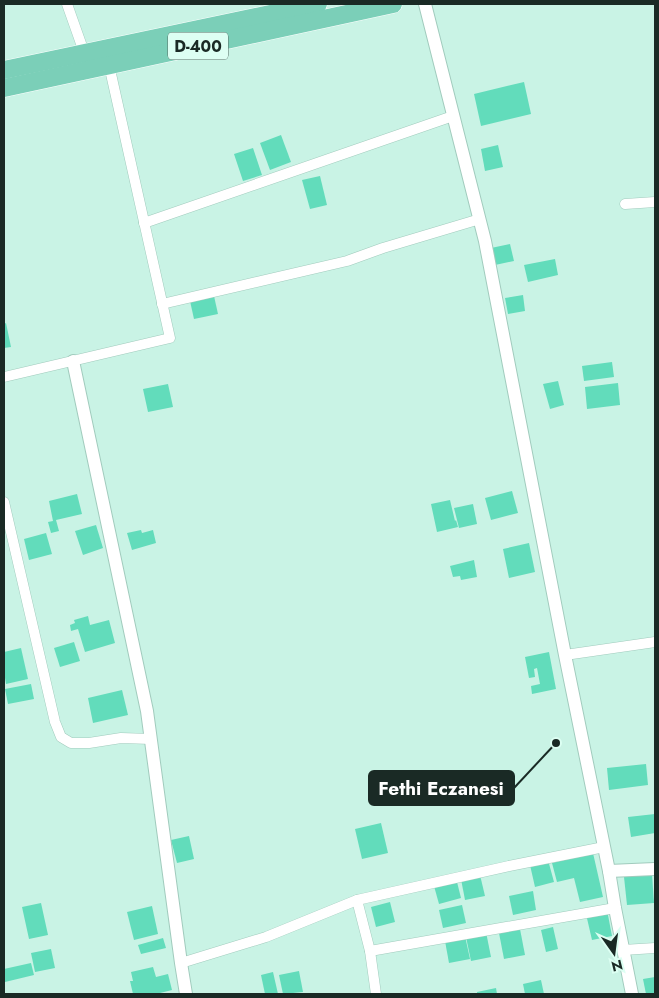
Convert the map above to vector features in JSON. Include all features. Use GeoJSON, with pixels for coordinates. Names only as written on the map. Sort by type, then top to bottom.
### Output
{"type":"FeatureCollection","features":[{"type":"Feature","properties":{"kind":"highway","name":"D-400"},"geometry":{"type":"LineString","coordinates":[[4,70],[318,4]]}},
{"type":"Feature","properties":{"kind":"highway","name":"D-400"},"geometry":{"type":"LineString","coordinates":[[4,88],[392,4]]}},
{"type":"Feature","properties":{"kind":"street"},"geometry":{"type":"LineString","coordinates":[[67,4],[84,52]]}},
{"type":"Feature","properties":{"kind":"street"},"geometry":{"type":"LineString","coordinates":[[424,4],[480,219],[565,655],[610,872],[632,994]]}},
{"type":"Feature","properties":{"kind":"street"},"geometry":{"type":"LineString","coordinates":[[4,377],[170,338],[109,65]]}},
{"type":"Feature","properties":{"kind":"street"},"geometry":{"type":"LineString","coordinates":[[144,223],[453,116]]}},
{"type":"Feature","properties":{"kind":"street"},"geometry":{"type":"LineString","coordinates":[[625,204],[655,202]]}},
{"type":"Feature","properties":{"kind":"street"},"geometry":{"type":"LineString","coordinates":[[162,304],[348,262],[383,248],[480,219]]}},
{"type":"Feature","properties":{"kind":"street"},"geometry":{"type":"LineString","coordinates":[[73,361],[148,711],[186,994]]}},
{"type":"Feature","properties":{"kind":"street"},"geometry":{"type":"LineString","coordinates":[[4,502],[55,722],[61,737],[71,743],[89,743],[121,738],[151,739]]}},
{"type":"Feature","properties":{"kind":"street"},"geometry":{"type":"LineString","coordinates":[[565,655],[655,642]]}},
{"type":"Feature","properties":{"kind":"street"},"geometry":{"type":"LineString","coordinates":[[181,963],[266,937],[357,900],[604,847]]}},
{"type":"Feature","properties":{"kind":"street"},"geometry":{"type":"LineString","coordinates":[[610,872],[655,869]]}},
{"type":"Feature","properties":{"kind":"street"},"geometry":{"type":"LineString","coordinates":[[357,900],[370,951],[376,994]]}},
{"type":"Feature","properties":{"kind":"street"},"geometry":{"type":"LineString","coordinates":[[370,951],[615,908]]}},
{"type":"Feature","properties":{"kind":"street"},"geometry":{"type":"LineString","coordinates":[[623,950],[655,948]]}},
{"type":"Feature","properties":{"kind":"building"},"geometry":{"type":"Polygon","coordinates":[[[524,82],[531,114],[481,126],[474,94],[524,82]]]}},
{"type":"Feature","properties":{"kind":"building"},"geometry":{"type":"Polygon","coordinates":[[[281,135],[291,162],[270,170],[260,143],[281,135]]]}},
{"type":"Feature","properties":{"kind":"building"},"geometry":{"type":"Polygon","coordinates":[[[498,145],[503,167],[485,171],[481,149],[498,145]]]}},
{"type":"Feature","properties":{"kind":"building"},"geometry":{"type":"Polygon","coordinates":[[[253,148],[262,175],[243,181],[234,154],[253,148]]]}},
{"type":"Feature","properties":{"kind":"building"},"geometry":{"type":"Polygon","coordinates":[[[320,176],[327,205],[310,209],[302,180],[320,176]]]}},
{"type":"Feature","properties":{"kind":"building"},"geometry":{"type":"Polygon","coordinates":[[[510,244],[514,261],[495,265],[491,248],[510,244]]]}},
{"type":"Feature","properties":{"kind":"building"},"geometry":{"type":"Polygon","coordinates":[[[555,259],[558,275],[528,282],[524,265],[555,259]]]}},
{"type":"Feature","properties":{"kind":"building"},"geometry":{"type":"Polygon","coordinates":[[[523,295],[525,311],[508,314],[505,298],[523,295]]]}},
{"type":"Feature","properties":{"kind":"building"},"geometry":{"type":"Polygon","coordinates":[[[214,296],[218,314],[194,319],[190,301],[214,296]]]}},
{"type":"Feature","properties":{"kind":"building"},"geometry":{"type":"Polygon","coordinates":[[[6,323],[11,347],[4,348],[4,324],[6,323]]]}},
{"type":"Feature","properties":{"kind":"building"},"geometry":{"type":"Polygon","coordinates":[[[612,362],[614,377],[584,381],[582,366],[612,362]]]}},
{"type":"Feature","properties":{"kind":"building"},"geometry":{"type":"Polygon","coordinates":[[[558,381],[564,405],[550,409],[543,384],[558,381]]]}},
{"type":"Feature","properties":{"kind":"building"},"geometry":{"type":"Polygon","coordinates":[[[618,383],[620,405],[587,409],[585,387],[618,383]]]}},
{"type":"Feature","properties":{"kind":"building"},"geometry":{"type":"Polygon","coordinates":[[[168,384],[173,407],[148,412],[143,389],[168,384]]]}},
{"type":"Feature","properties":{"kind":"building"},"geometry":{"type":"Polygon","coordinates":[[[512,491],[518,513],[491,520],[485,498],[512,491]]]}},
{"type":"Feature","properties":{"kind":"building"},"geometry":{"type":"Polygon","coordinates":[[[77,494],[82,514],[56,520],[59,531],[51,533],[48,522],[53,521],[49,501],[77,494]]]}},
{"type":"Feature","properties":{"kind":"building"},"geometry":{"type":"Polygon","coordinates":[[[450,500],[458,527],[437,532],[431,504],[450,500]]]}},
{"type":"Feature","properties":{"kind":"building"},"geometry":{"type":"Polygon","coordinates":[[[473,504],[477,524],[459,528],[454,508],[473,504]]]}},
{"type":"Feature","properties":{"kind":"building"},"geometry":{"type":"Polygon","coordinates":[[[96,525],[103,548],[83,555],[75,531],[96,525]]]}},
{"type":"Feature","properties":{"kind":"building"},"geometry":{"type":"Polygon","coordinates":[[[141,530],[142,533],[153,530],[156,543],[132,550],[127,533],[141,530]]]}},
{"type":"Feature","properties":{"kind":"building"},"geometry":{"type":"Polygon","coordinates":[[[46,533],[52,554],[29,560],[24,539],[46,533]]]}},
{"type":"Feature","properties":{"kind":"building"},"geometry":{"type":"Polygon","coordinates":[[[529,543],[535,572],[509,578],[503,549],[529,543]]]}},
{"type":"Feature","properties":{"kind":"building"},"geometry":{"type":"Polygon","coordinates":[[[474,560],[477,577],[461,580],[460,576],[453,577],[450,566],[474,560]]]}},
{"type":"Feature","properties":{"kind":"building"},"geometry":{"type":"Polygon","coordinates":[[[88,616],[90,625],[109,620],[115,643],[85,652],[78,629],[71,631],[70,625],[75,623],[74,620],[88,616]]]}},
{"type":"Feature","properties":{"kind":"building"},"geometry":{"type":"Polygon","coordinates":[[[74,642],[80,661],[60,667],[54,648],[74,642]]]}},
{"type":"Feature","properties":{"kind":"building"},"geometry":{"type":"Polygon","coordinates":[[[21,648],[28,679],[6,684],[4,652],[21,648]]]}},
{"type":"Feature","properties":{"kind":"building"},"geometry":{"type":"Polygon","coordinates":[[[549,652],[556,689],[532,694],[531,686],[540,684],[537,668],[534,669],[535,677],[529,678],[525,657],[549,652]]]}},
{"type":"Feature","properties":{"kind":"building"},"geometry":{"type":"Polygon","coordinates":[[[31,684],[34,699],[8,704],[5,689],[31,684]]]}},
{"type":"Feature","properties":{"kind":"building"},"geometry":{"type":"Polygon","coordinates":[[[122,690],[128,715],[93,723],[88,698],[122,690]]]}},
{"type":"Feature","properties":{"kind":"building"},"geometry":{"type":"Polygon","coordinates":[[[646,764],[648,785],[609,790],[607,768],[646,764]]]}},
{"type":"Feature","properties":{"kind":"building"},"geometry":{"type":"Polygon","coordinates":[[[655,814],[655,833],[631,837],[628,817],[655,814]]]}},
{"type":"Feature","properties":{"kind":"building"},"geometry":{"type":"Polygon","coordinates":[[[381,823],[388,853],[362,859],[355,829],[381,823]]]}},
{"type":"Feature","properties":{"kind":"building"},"geometry":{"type":"Polygon","coordinates":[[[189,836],[194,859],[177,863],[171,840],[189,836]]]}},
{"type":"Feature","properties":{"kind":"building"},"geometry":{"type":"Polygon","coordinates":[[[593,853],[603,897],[580,902],[574,878],[557,882],[552,863],[593,853]]]}},
{"type":"Feature","properties":{"kind":"building"},"geometry":{"type":"Polygon","coordinates":[[[548,860],[554,882],[535,887],[530,865],[548,860]]]}},
{"type":"Feature","properties":{"kind":"building"},"geometry":{"type":"Polygon","coordinates":[[[652,874],[654,903],[627,905],[624,877],[652,874]]]}},
{"type":"Feature","properties":{"kind":"building"},"geometry":{"type":"Polygon","coordinates":[[[480,875],[485,896],[465,900],[461,879],[480,875]]]}},
{"type":"Feature","properties":{"kind":"building"},"geometry":{"type":"Polygon","coordinates":[[[457,882],[461,898],[439,904],[434,886],[457,882]]]}},
{"type":"Feature","properties":{"kind":"building"},"geometry":{"type":"Polygon","coordinates":[[[533,891],[536,910],[513,915],[509,896],[533,891]]]}},
{"type":"Feature","properties":{"kind":"building"},"geometry":{"type":"Polygon","coordinates":[[[390,902],[395,922],[376,927],[371,907],[390,902]]]}},
{"type":"Feature","properties":{"kind":"building"},"geometry":{"type":"Polygon","coordinates":[[[41,903],[48,935],[29,939],[22,907],[41,903]]]}},
{"type":"Feature","properties":{"kind":"building"},"geometry":{"type":"Polygon","coordinates":[[[462,905],[466,923],[443,928],[439,910],[462,905]]]}},
{"type":"Feature","properties":{"kind":"building"},"geometry":{"type":"Polygon","coordinates":[[[152,906],[158,934],[134,940],[127,912],[152,906]]]}},
{"type":"Feature","properties":{"kind":"building"},"geometry":{"type":"Polygon","coordinates":[[[607,910],[612,936],[592,940],[586,914],[607,910]]]}},
{"type":"Feature","properties":{"kind":"building"},"geometry":{"type":"Polygon","coordinates":[[[553,927],[558,949],[546,952],[541,930],[553,927]]]}},
{"type":"Feature","properties":{"kind":"building"},"geometry":{"type":"Polygon","coordinates":[[[520,929],[525,955],[504,959],[499,933],[520,929]]]}},
{"type":"Feature","properties":{"kind":"building"},"geometry":{"type":"Polygon","coordinates":[[[486,932],[491,957],[471,961],[466,937],[486,932]]]}},
{"type":"Feature","properties":{"kind":"building"},"geometry":{"type":"Polygon","coordinates":[[[465,936],[470,959],[449,963],[445,941],[465,936]]]}},
{"type":"Feature","properties":{"kind":"building"},"geometry":{"type":"Polygon","coordinates":[[[163,938],[166,948],[141,954],[138,945],[163,938]]]}},
{"type":"Feature","properties":{"kind":"building"},"geometry":{"type":"Polygon","coordinates":[[[51,949],[55,968],[35,972],[31,953],[51,949]]]}},
{"type":"Feature","properties":{"kind":"building"},"geometry":{"type":"Polygon","coordinates":[[[31,963],[34,975],[5,982],[4,969],[31,963]]]}},
{"type":"Feature","properties":{"kind":"building"},"geometry":{"type":"Polygon","coordinates":[[[153,967],[156,977],[168,974],[172,990],[156,994],[133,994],[130,981],[133,981],[131,972],[153,967]]]}},
{"type":"Feature","properties":{"kind":"building"},"geometry":{"type":"Polygon","coordinates":[[[299,971],[303,992],[283,994],[279,975],[299,971]]]}},
{"type":"Feature","properties":{"kind":"building"},"geometry":{"type":"Polygon","coordinates":[[[273,972],[278,994],[265,994],[261,975],[273,972]]]}},
{"type":"Feature","properties":{"kind":"building"},"geometry":{"type":"Polygon","coordinates":[[[655,977],[655,994],[646,994],[643,979],[655,977]]]}},
{"type":"Feature","properties":{"kind":"building"},"geometry":{"type":"Polygon","coordinates":[[[541,980],[544,994],[525,994],[523,984],[541,980]]]}},
{"type":"Feature","properties":{"kind":"building"},"geometry":{"type":"Polygon","coordinates":[[[496,988],[497,994],[477,994],[477,992],[496,988]]]}},
{"type":"Feature","properties":{"kind":"place","name":"Fethi Eczanesi"},"geometry":{"type":"Point","coordinates":[556,743]}}]}
